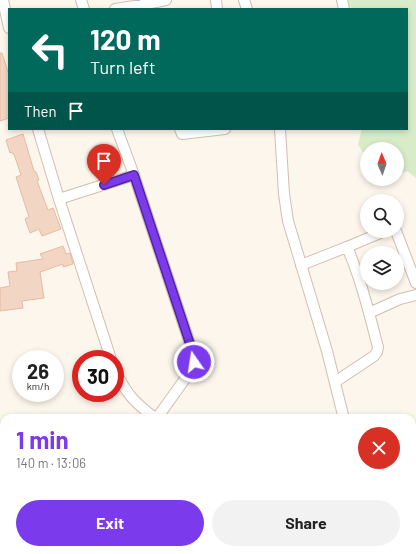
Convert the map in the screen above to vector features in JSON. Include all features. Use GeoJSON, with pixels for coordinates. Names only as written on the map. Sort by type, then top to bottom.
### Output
{"type":"FeatureCollection","features":[{"type":"Feature","properties":{"kind":"street"},"geometry":{"type":"LineString","coordinates":[[2,0],[8,24]]}},
{"type":"Feature","properties":{"kind":"street"},"geometry":{"type":"LineString","coordinates":[[124,8],[141,6],[166,0]]}},
{"type":"Feature","properties":{"kind":"street"},"geometry":{"type":"LineString","coordinates":[[38,130],[108,350]]}},
{"type":"Feature","properties":{"kind":"street"},"geometry":{"type":"LineString","coordinates":[[117,130],[134,175],[193,353],[194,362],[192,369],[159,414]]}},
{"type":"Feature","properties":{"kind":"street"},"geometry":{"type":"LineString","coordinates":[[180,130],[182,134],[216,130]]}},
{"type":"Feature","properties":{"kind":"street"},"geometry":{"type":"LineString","coordinates":[[280,130],[285,204],[288,220],[335,382],[341,414]]}},
{"type":"Feature","properties":{"kind":"street"},"geometry":{"type":"LineString","coordinates":[[59,199],[134,175]]}},
{"type":"Feature","properties":{"kind":"street"},"geometry":{"type":"LineString","coordinates":[[301,265],[368,238]]}},
{"type":"Feature","properties":{"kind":"street"},"geometry":{"type":"LineString","coordinates":[[399,238],[416,283]]}},
{"type":"Feature","properties":{"kind":"street"},"geometry":{"type":"LineString","coordinates":[[335,382],[371,358],[377,352],[378,347],[361,283],[347,247]]}},
{"type":"Feature","properties":{"kind":"street"},"geometry":{"type":"LineString","coordinates":[[369,313],[400,299],[416,295]]}},
{"type":"Feature","properties":{"kind":"street"},"geometry":{"type":"LineString","coordinates":[[124,388],[136,403],[151,414]]}},
{"type":"Feature","properties":{"kind":"green space"},"geometry":{"type":"Polygon","coordinates":[[[347,0],[416,0],[416,178],[407,171],[404,172],[404,142],[360,142],[360,148],[358,144],[362,130],[408,130],[408,8],[352,8],[348,5],[347,0]]]}},
{"type":"Feature","properties":{"kind":"building"},"geometry":{"type":"Polygon","coordinates":[[[0,53],[2,53],[8,72],[8,118],[0,121],[0,53]]]}},
{"type":"Feature","properties":{"kind":"building"},"geometry":{"type":"Polygon","coordinates":[[[23,134],[34,171],[36,172],[39,180],[37,181],[48,210],[53,208],[61,229],[42,236],[39,229],[30,233],[25,219],[29,217],[16,177],[21,175],[14,154],[12,152],[10,153],[6,140],[23,134]]]}},
{"type":"Feature","properties":{"kind":"building"},"geometry":{"type":"Polygon","coordinates":[[[63,246],[66,254],[70,253],[73,264],[63,267],[63,264],[40,272],[44,298],[22,301],[23,308],[0,311],[0,288],[10,286],[8,272],[17,271],[16,263],[43,259],[40,254],[63,246]]]}},
{"type":"Feature","properties":{"kind":"route"},"geometry":{"type":"LineString","coordinates":[[104,185],[134,175],[193,353],[194,362]]}}]}
